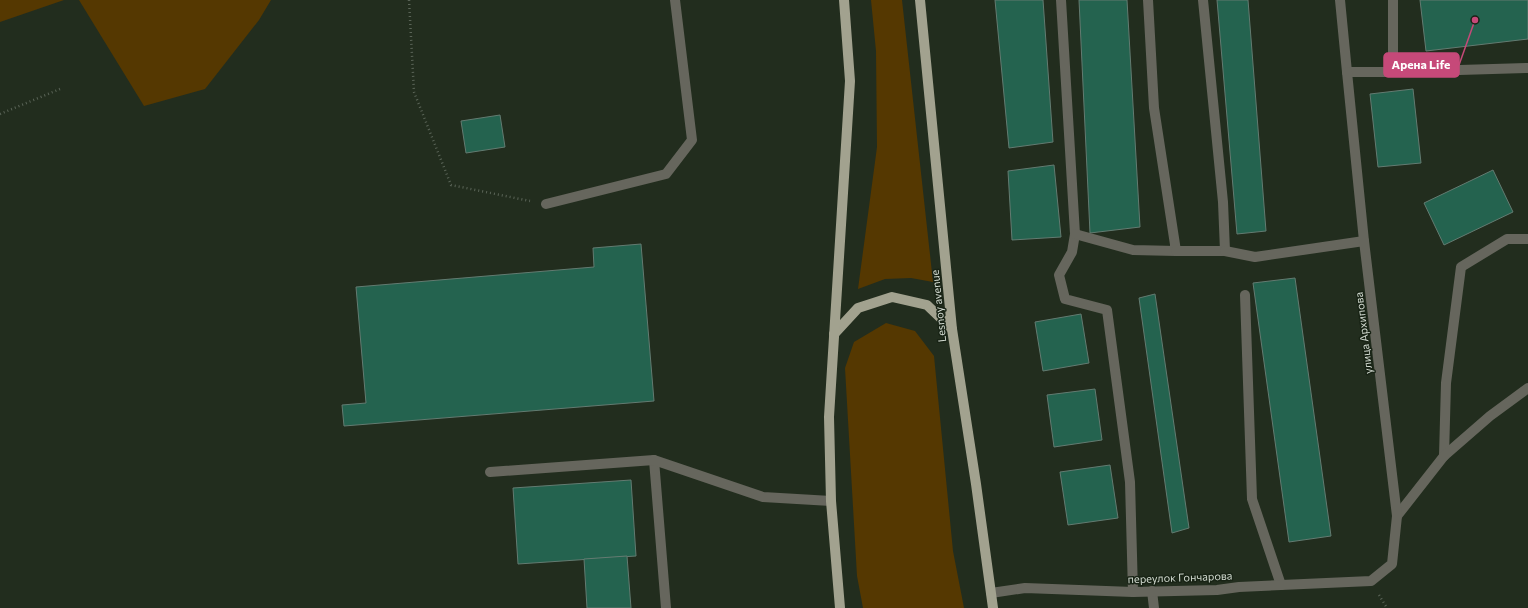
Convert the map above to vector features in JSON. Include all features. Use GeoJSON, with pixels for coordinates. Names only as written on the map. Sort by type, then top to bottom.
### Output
{"type":"FeatureCollection","features":[{"type":"Feature","properties":{"kind":"main road"},"geometry":{"type":"LineString","coordinates":[[840,608],[831,501],[829,417],[850,81],[844,0]]}},
{"type":"Feature","properties":{"kind":"main road","name":"Lesnoy avenue"},"geometry":{"type":"LineString","coordinates":[[920,0],[952,330],[993,608]]}},
{"type":"Feature","properties":{"kind":"main road"},"geometry":{"type":"LineString","coordinates":[[834,334],[858,308],[892,297],[927,305],[952,330]]}},
{"type":"Feature","properties":{"kind":"street"},"geometry":{"type":"LineString","coordinates":[[546,204],[666,174],[692,140],[675,0]]}},
{"type":"Feature","properties":{"kind":"street"},"geometry":{"type":"LineString","coordinates":[[1061,0],[1075,234],[1072,252],[1059,275],[1065,299],[1107,310],[1130,482],[1133,592]]}},
{"type":"Feature","properties":{"kind":"street"},"geometry":{"type":"LineString","coordinates":[[1148,0],[1154,108],[1176,251]]}},
{"type":"Feature","properties":{"kind":"street"},"geometry":{"type":"LineString","coordinates":[[1203,0],[1223,202],[1225,251]]}},
{"type":"Feature","properties":{"kind":"street","name":"улица Архипова"},"geometry":{"type":"LineString","coordinates":[[1340,0],[1364,241],[1397,516],[1392,564],[1370,581]]}},
{"type":"Feature","properties":{"kind":"street"},"geometry":{"type":"LineString","coordinates":[[1392,72],[1393,0]]}},
{"type":"Feature","properties":{"kind":"street"},"geometry":{"type":"LineString","coordinates":[[1347,72],[1528,68]]}},
{"type":"Feature","properties":{"kind":"street"},"geometry":{"type":"LineString","coordinates":[[1075,234],[1133,250],[1225,251],[1255,257],[1364,241]]}},
{"type":"Feature","properties":{"kind":"street"},"geometry":{"type":"LineString","coordinates":[[1444,456],[1446,383],[1461,267],[1507,239],[1528,239]]}},
{"type":"Feature","properties":{"kind":"street"},"geometry":{"type":"LineString","coordinates":[[1245,295],[1252,499],[1281,585]]}},
{"type":"Feature","properties":{"kind":"street"},"geometry":{"type":"LineString","coordinates":[[1397,516],[1444,456],[1490,416],[1528,388]]}},
{"type":"Feature","properties":{"kind":"street"},"geometry":{"type":"LineString","coordinates":[[490,472],[654,460],[763,497],[831,501]]}},
{"type":"Feature","properties":{"kind":"street"},"geometry":{"type":"LineString","coordinates":[[654,460],[666,608]]}},
{"type":"Feature","properties":{"kind":"street","name":"переулок Гончарова"},"geometry":{"type":"LineString","coordinates":[[991,593],[1025,588],[1133,592],[1217,590],[1238,587],[1370,581]]}},
{"type":"Feature","properties":{"kind":"street"},"geometry":{"type":"LineString","coordinates":[[1152,591],[1154,608]]}},
{"type":"Feature","properties":{"kind":"path"},"geometry":{"type":"LineString","coordinates":[[409,0],[414,92],[451,186],[546,204]]}},
{"type":"Feature","properties":{"kind":"path"},"geometry":{"type":"LineString","coordinates":[[0,114],[60,89]]}},
{"type":"Feature","properties":{"kind":"shaded area"},"geometry":{"type":"Polygon","coordinates":[[[0,0],[64,0],[0,22],[0,0]]]}},
{"type":"Feature","properties":{"kind":"shaded area"},"geometry":{"type":"Polygon","coordinates":[[[79,0],[271,0],[259,20],[205,89],[144,106],[79,0]]]}},
{"type":"Feature","properties":{"kind":"shaded area"},"geometry":{"type":"Polygon","coordinates":[[[871,0],[902,0],[933,282],[911,278],[885,279],[858,289],[877,147],[876,51],[871,0]]]}},
{"type":"Feature","properties":{"kind":"shaded area"},"geometry":{"type":"Polygon","coordinates":[[[886,323],[915,331],[934,356],[953,551],[964,608],[863,608],[857,576],[845,368],[854,342],[886,323]]]}},
{"type":"Feature","properties":{"kind":"building"},"geometry":{"type":"Polygon","coordinates":[[[995,0],[1043,0],[1053,142],[1009,148],[995,0]]]}},
{"type":"Feature","properties":{"kind":"building"},"geometry":{"type":"Polygon","coordinates":[[[1079,0],[1127,0],[1140,227],[1090,233],[1079,0]]]}},
{"type":"Feature","properties":{"kind":"building"},"geometry":{"type":"Polygon","coordinates":[[[1217,0],[1248,0],[1266,231],[1237,234],[1217,0]]]}},
{"type":"Feature","properties":{"kind":"building"},"geometry":{"type":"Polygon","coordinates":[[[1420,0],[1528,0],[1528,39],[1426,51],[1420,0]]]}},
{"type":"Feature","properties":{"kind":"building"},"geometry":{"type":"Polygon","coordinates":[[[1413,89],[1421,163],[1378,167],[1370,94],[1413,89]]]}},
{"type":"Feature","properties":{"kind":"building"},"geometry":{"type":"Polygon","coordinates":[[[500,115],[505,147],[466,153],[461,121],[500,115]]]}},
{"type":"Feature","properties":{"kind":"building"},"geometry":{"type":"Polygon","coordinates":[[[1054,165],[1061,237],[1012,240],[1008,171],[1054,165]]]}},
{"type":"Feature","properties":{"kind":"building"},"geometry":{"type":"Polygon","coordinates":[[[1493,170],[1513,212],[1444,245],[1424,203],[1493,170]]]}},
{"type":"Feature","properties":{"kind":"building"},"geometry":{"type":"Polygon","coordinates":[[[641,244],[654,401],[344,426],[342,405],[366,403],[356,287],[594,267],[593,248],[641,244]]]}},
{"type":"Feature","properties":{"kind":"building"},"geometry":{"type":"Polygon","coordinates":[[[1295,278],[1331,536],[1289,542],[1253,283],[1295,278]]]}},
{"type":"Feature","properties":{"kind":"building"},"geometry":{"type":"Polygon","coordinates":[[[1155,294],[1189,528],[1172,533],[1139,298],[1155,294]]]}},
{"type":"Feature","properties":{"kind":"building"},"geometry":{"type":"Polygon","coordinates":[[[1081,314],[1089,363],[1043,371],[1035,322],[1081,314]]]}},
{"type":"Feature","properties":{"kind":"building"},"geometry":{"type":"Polygon","coordinates":[[[1095,389],[1102,440],[1054,447],[1047,395],[1095,389]]]}},
{"type":"Feature","properties":{"kind":"building"},"geometry":{"type":"Polygon","coordinates":[[[1110,465],[1118,518],[1068,525],[1060,472],[1110,465]]]}},
{"type":"Feature","properties":{"kind":"building"},"geometry":{"type":"Polygon","coordinates":[[[631,480],[636,556],[518,564],[513,488],[631,480]]]}},
{"type":"Feature","properties":{"kind":"building"},"geometry":{"type":"Polygon","coordinates":[[[627,556],[631,608],[587,608],[584,559],[627,556]]]}},
{"type":"Feature","properties":{"kind":"place","name":"Арена Life"},"geometry":{"type":"Point","coordinates":[1475,20]}}]}
